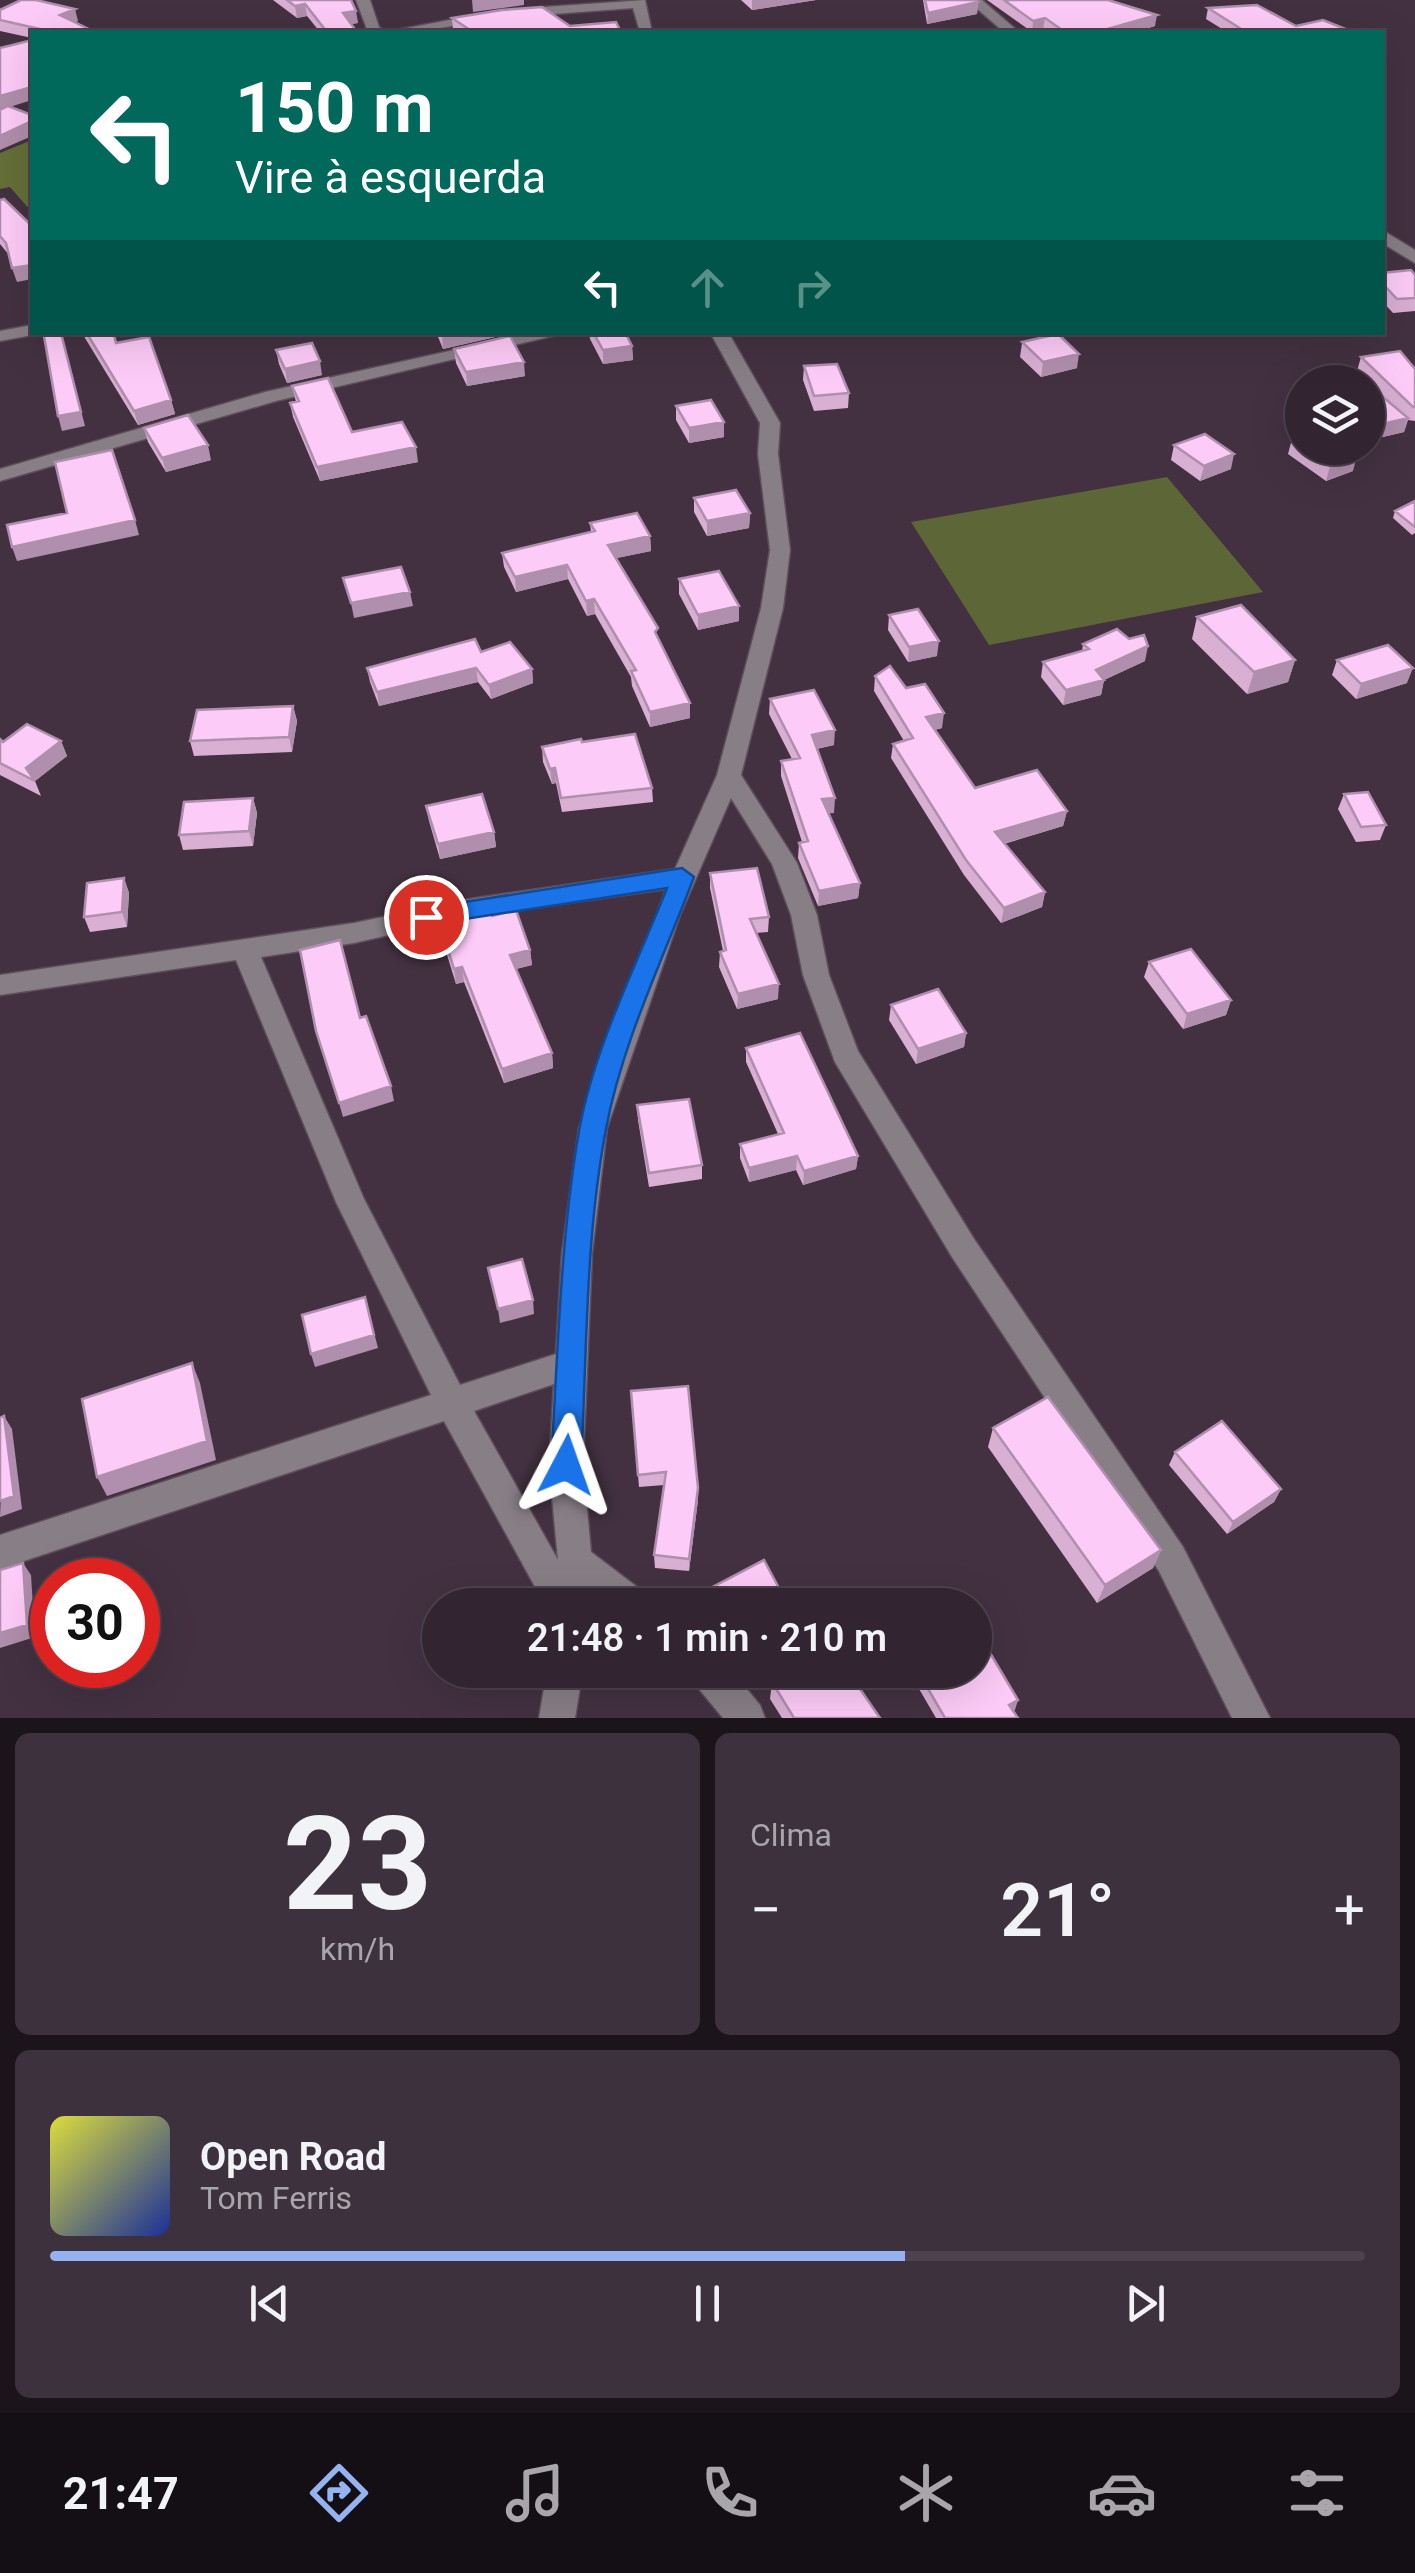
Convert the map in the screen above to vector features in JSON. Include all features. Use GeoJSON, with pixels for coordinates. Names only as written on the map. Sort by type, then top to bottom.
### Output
{"type":"FeatureCollection","features":[{"type":"Feature","properties":{"kind":"street"},"geometry":{"type":"LineString","coordinates":[[363,0],[374,30]]}},
{"type":"Feature","properties":{"kind":"street"},"geometry":{"type":"LineString","coordinates":[[974,0],[1010,30]]}},
{"type":"Feature","properties":{"kind":"street"},"geometry":{"type":"LineString","coordinates":[[405,30],[502,14],[639,2],[646,30]]}},
{"type":"Feature","properties":{"kind":"street"},"geometry":{"type":"LineString","coordinates":[[585,23],[603,6]]}},
{"type":"Feature","properties":{"kind":"street"},"geometry":{"type":"LineString","coordinates":[[1385,237],[1415,258]]}},
{"type":"Feature","properties":{"kind":"street"},"geometry":{"type":"LineString","coordinates":[[0,336],[30,330]]}},
{"type":"Feature","properties":{"kind":"street"},"geometry":{"type":"LineString","coordinates":[[0,475],[272,396],[547,335]]}},
{"type":"Feature","properties":{"kind":"street"},"geometry":{"type":"LineString","coordinates":[[575,1588],[576,1561],[566,1465],[578,1253],[593,1128],[611,1064],[682,877],[729,776],[772,608],[780,550],[768,454],[770,423],[721,335]]}},
{"type":"Feature","properties":{"kind":"street"},"geometry":{"type":"LineString","coordinates":[[729,776],[784,863],[804,915],[816,975],[845,1054],[963,1248],[1171,1559],[1252,1718]]}},
{"type":"Feature","properties":{"kind":"street"},"geometry":{"type":"LineString","coordinates":[[0,985],[245,950],[463,909],[682,877]]}},
{"type":"Feature","properties":{"kind":"street"},"geometry":{"type":"LineString","coordinates":[[245,950],[323,1146],[448,1401],[554,1588]]}},
{"type":"Feature","properties":{"kind":"street"},"geometry":{"type":"LineString","coordinates":[[0,1552],[574,1362]]}},
{"type":"Feature","properties":{"kind":"street"},"geometry":{"type":"LineString","coordinates":[[576,1561],[610,1588]]}},
{"type":"Feature","properties":{"kind":"street"},"geometry":{"type":"LineString","coordinates":[[558,1718],[562,1688]]}},
{"type":"Feature","properties":{"kind":"street"},"geometry":{"type":"LineString","coordinates":[[722,1688],[747,1718]]}},
{"type":"Feature","properties":{"kind":"green space"},"geometry":{"type":"Polygon","coordinates":[[[30,141],[30,210],[10,187],[0,189],[0,153],[30,141]]]}},
{"type":"Feature","properties":{"kind":"green space"},"geometry":{"type":"Polygon","coordinates":[[[1167,477],[1263,592],[989,645],[911,522],[1167,477]]]}},
{"type":"Feature","properties":{"kind":"building"},"geometry":{"type":"Polygon","coordinates":[[[21,0],[36,0],[75,9],[60,15],[91,30],[44,30],[0,20],[0,10],[21,0]]]}},
{"type":"Feature","properties":{"kind":"building"},"geometry":{"type":"Polygon","coordinates":[[[287,0],[351,0],[356,11],[343,13],[356,30],[325,30],[305,4],[295,6],[287,0]]]}},
{"type":"Feature","properties":{"kind":"building"},"geometry":{"type":"Polygon","coordinates":[[[925,0],[976,0],[978,2],[928,13],[925,0]]]}},
{"type":"Feature","properties":{"kind":"building"},"geometry":{"type":"Polygon","coordinates":[[[1004,0],[1108,0],[1157,15],[1104,30],[1062,30],[1045,18],[1033,21],[1004,0]]]}},
{"type":"Feature","properties":{"kind":"building"},"geometry":{"type":"Polygon","coordinates":[[[1257,5],[1296,26],[1323,20],[1348,30],[1243,30],[1208,8],[1257,5]]]}},
{"type":"Feature","properties":{"kind":"building"},"geometry":{"type":"Polygon","coordinates":[[[542,7],[570,26],[616,22],[620,30],[470,30],[452,18],[542,7]]]}},
{"type":"Feature","properties":{"kind":"building"},"geometry":{"type":"Polygon","coordinates":[[[30,40],[30,88],[0,96],[0,48],[30,40]]]}},
{"type":"Feature","properties":{"kind":"building"},"geometry":{"type":"Polygon","coordinates":[[[8,106],[30,114],[30,122],[0,136],[0,110],[8,106]]]}},
{"type":"Feature","properties":{"kind":"building"},"geometry":{"type":"Polygon","coordinates":[[[4,199],[30,224],[30,265],[12,268],[6,243],[0,236],[0,200],[4,199]]]}},
{"type":"Feature","properties":{"kind":"building"},"geometry":{"type":"Polygon","coordinates":[[[1411,270],[1415,275],[1415,298],[1397,299],[1385,286],[1385,273],[1411,270]]]}},
{"type":"Feature","properties":{"kind":"building"},"geometry":{"type":"Polygon","coordinates":[[[62,335],[81,412],[58,416],[44,336],[62,335]]]}},
{"type":"Feature","properties":{"kind":"building"},"geometry":{"type":"Polygon","coordinates":[[[88,335],[114,335],[116,343],[149,337],[171,400],[134,411],[88,335]]]}},
{"type":"Feature","properties":{"kind":"building"},"geometry":{"type":"Polygon","coordinates":[[[595,335],[626,335],[632,346],[603,350],[595,335]]]}},
{"type":"Feature","properties":{"kind":"building"},"geometry":{"type":"Polygon","coordinates":[[[1059,335],[1079,354],[1043,362],[1022,342],[1059,335]]]}},
{"type":"Feature","properties":{"kind":"building"},"geometry":{"type":"Polygon","coordinates":[[[510,336],[524,362],[466,372],[454,349],[510,336]]]}},
{"type":"Feature","properties":{"kind":"building"},"geometry":{"type":"Polygon","coordinates":[[[312,343],[320,361],[285,369],[276,350],[312,343]]]}},
{"type":"Feature","properties":{"kind":"building"},"geometry":{"type":"Polygon","coordinates":[[[1400,351],[1415,369],[1415,407],[1385,380],[1385,365],[1369,365],[1361,357],[1400,351]]]}},
{"type":"Feature","properties":{"kind":"building"},"geometry":{"type":"Polygon","coordinates":[[[837,364],[849,393],[814,396],[804,366],[837,364]]]}},
{"type":"Feature","properties":{"kind":"building"},"geometry":{"type":"Polygon","coordinates":[[[328,378],[352,432],[402,422],[416,447],[317,467],[290,403],[299,401],[292,386],[328,378]]]}},
{"type":"Feature","properties":{"kind":"building"},"geometry":{"type":"Polygon","coordinates":[[[1385,399],[1408,418],[1385,423],[1385,399]]]}},
{"type":"Feature","properties":{"kind":"building"},"geometry":{"type":"Polygon","coordinates":[[[711,400],[724,422],[689,428],[676,406],[711,400]]]}},
{"type":"Feature","properties":{"kind":"building"},"geometry":{"type":"Polygon","coordinates":[[[188,415],[208,445],[162,458],[144,428],[188,415]]]}},
{"type":"Feature","properties":{"kind":"building"},"geometry":{"type":"Polygon","coordinates":[[[1205,434],[1234,454],[1204,466],[1174,445],[1205,434]]]}},
{"type":"Feature","properties":{"kind":"building"},"geometry":{"type":"Polygon","coordinates":[[[112,450],[135,520],[12,547],[7,525],[67,513],[55,462],[112,450]]]}},
{"type":"Feature","properties":{"kind":"building"},"geometry":{"type":"Polygon","coordinates":[[[736,490],[750,513],[707,521],[694,498],[736,490]]]}},
{"type":"Feature","properties":{"kind":"building"},"geometry":{"type":"Polygon","coordinates":[[[1415,501],[1415,527],[1395,511],[1415,501]]]}},
{"type":"Feature","properties":{"kind":"building"},"geometry":{"type":"Polygon","coordinates":[[[637,513],[650,536],[608,545],[658,628],[655,632],[690,703],[650,712],[631,671],[636,670],[594,599],[586,601],[567,565],[515,577],[502,553],[595,531],[590,523],[637,513]]]}},
{"type":"Feature","properties":{"kind":"building"},"geometry":{"type":"Polygon","coordinates":[[[401,567],[410,592],[351,603],[343,578],[401,567]]]}},
{"type":"Feature","properties":{"kind":"building"},"geometry":{"type":"Polygon","coordinates":[[[719,571],[739,606],[698,615],[679,579],[719,571]]]}},
{"type":"Feature","properties":{"kind":"building"},"geometry":{"type":"Polygon","coordinates":[[[1241,605],[1295,660],[1254,672],[1197,617],[1241,605]]]}},
{"type":"Feature","properties":{"kind":"building"},"geometry":{"type":"Polygon","coordinates":[[[918,609],[939,641],[909,647],[889,615],[918,609]]]}},
{"type":"Feature","properties":{"kind":"building"},"geometry":{"type":"Polygon","coordinates":[[[1117,629],[1129,639],[1144,635],[1148,646],[1096,670],[1104,680],[1066,690],[1043,662],[1089,649],[1083,644],[1117,629]]]}},
{"type":"Feature","properties":{"kind":"building"},"geometry":{"type":"Polygon","coordinates":[[[475,639],[481,652],[510,642],[532,669],[489,685],[476,668],[377,692],[367,668],[475,639]]]}},
{"type":"Feature","properties":{"kind":"building"},"geometry":{"type":"Polygon","coordinates":[[[1388,645],[1413,668],[1361,684],[1337,660],[1388,645]]]}},
{"type":"Feature","properties":{"kind":"building"},"geometry":{"type":"Polygon","coordinates":[[[890,666],[906,688],[925,684],[944,713],[926,717],[975,788],[1037,770],[1067,811],[995,832],[1045,892],[1004,908],[966,860],[893,744],[913,738],[875,676],[890,666]]]}},
{"type":"Feature","properties":{"kind":"building"},"geometry":{"type":"Polygon","coordinates":[[[814,690],[835,730],[812,735],[835,798],[822,799],[860,883],[819,891],[799,843],[808,841],[781,761],[800,758],[770,699],[814,690]]]}},
{"type":"Feature","properties":{"kind":"building"},"geometry":{"type":"Polygon","coordinates":[[[293,706],[289,737],[190,741],[197,710],[293,706]]]}},
{"type":"Feature","properties":{"kind":"building"},"geometry":{"type":"Polygon","coordinates":[[[27,724],[61,741],[26,768],[35,781],[0,763],[0,739],[3,742],[27,724]]]}},
{"type":"Feature","properties":{"kind":"building"},"geometry":{"type":"Polygon","coordinates":[[[635,734],[652,788],[561,798],[555,768],[550,769],[542,747],[635,734]]]}},
{"type":"Feature","properties":{"kind":"building"},"geometry":{"type":"Polygon","coordinates":[[[1368,792],[1386,825],[1361,827],[1344,794],[1368,792]]]}},
{"type":"Feature","properties":{"kind":"building"},"geometry":{"type":"Polygon","coordinates":[[[482,794],[494,832],[438,844],[426,806],[482,794]]]}},
{"type":"Feature","properties":{"kind":"building"},"geometry":{"type":"Polygon","coordinates":[[[253,798],[249,831],[179,835],[184,802],[253,798]]]}},
{"type":"Feature","properties":{"kind":"building"},"geometry":{"type":"Polygon","coordinates":[[[757,868],[769,917],[750,919],[779,984],[738,994],[720,952],[726,950],[710,873],[757,868]]]}},
{"type":"Feature","properties":{"kind":"building"},"geometry":{"type":"Polygon","coordinates":[[[124,878],[122,912],[84,917],[87,883],[124,878]]]}},
{"type":"Feature","properties":{"kind":"building"},"geometry":{"type":"Polygon","coordinates":[[[489,905],[492,916],[516,910],[530,950],[510,955],[552,1053],[502,1069],[462,967],[454,969],[438,917],[489,905]]]}},
{"type":"Feature","properties":{"kind":"building"},"geometry":{"type":"Polygon","coordinates":[[[340,940],[360,1018],[366,1016],[391,1086],[339,1103],[316,1031],[300,950],[340,940]]]}},
{"type":"Feature","properties":{"kind":"building"},"geometry":{"type":"Polygon","coordinates":[[[1191,949],[1231,1000],[1187,1014],[1149,962],[1191,949]]]}},
{"type":"Feature","properties":{"kind":"building"},"geometry":{"type":"Polygon","coordinates":[[[938,989],[966,1033],[918,1049],[891,1005],[938,989]]]}},
{"type":"Feature","properties":{"kind":"building"},"geometry":{"type":"Polygon","coordinates":[[[800,1033],[858,1156],[804,1171],[797,1156],[749,1168],[740,1144],[784,1133],[746,1048],[800,1033]]]}},
{"type":"Feature","properties":{"kind":"building"},"geometry":{"type":"Polygon","coordinates":[[[689,1099],[702,1165],[649,1173],[637,1105],[689,1099]]]}},
{"type":"Feature","properties":{"kind":"building"},"geometry":{"type":"Polygon","coordinates":[[[522,1259],[533,1300],[498,1309],[488,1268],[522,1259]]]}},
{"type":"Feature","properties":{"kind":"building"},"geometry":{"type":"Polygon","coordinates":[[[365,1297],[374,1335],[311,1354],[302,1315],[365,1297]]]}},
{"type":"Feature","properties":{"kind":"building"},"geometry":{"type":"Polygon","coordinates":[[[192,1363],[207,1441],[97,1477],[82,1399],[192,1363]]]}},
{"type":"Feature","properties":{"kind":"building"},"geometry":{"type":"Polygon","coordinates":[[[688,1386],[698,1488],[689,1559],[654,1555],[666,1472],[638,1475],[631,1391],[688,1386]]]}},
{"type":"Feature","properties":{"kind":"building"},"geometry":{"type":"Polygon","coordinates":[[[1048,1397],[1161,1550],[1105,1585],[993,1428],[1048,1397]]]}},
{"type":"Feature","properties":{"kind":"building"},"geometry":{"type":"Polygon","coordinates":[[[4,1416],[14,1496],[0,1501],[0,1418],[4,1416]]]}},
{"type":"Feature","properties":{"kind":"building"},"geometry":{"type":"Polygon","coordinates":[[[1222,1421],[1281,1489],[1233,1522],[1175,1452],[1222,1421]]]}},
{"type":"Feature","properties":{"kind":"building"},"geometry":{"type":"Polygon","coordinates":[[[764,1560],[779,1588],[711,1588],[764,1560]]]}},
{"type":"Feature","properties":{"kind":"building"},"geometry":{"type":"Polygon","coordinates":[[[23,1563],[27,1625],[0,1633],[0,1570],[23,1563]]]}},
{"type":"Feature","properties":{"kind":"building"},"geometry":{"type":"Polygon","coordinates":[[[992,1656],[1018,1700],[1009,1705],[1018,1718],[945,1718],[928,1688],[992,1688],[992,1656]]]}},
{"type":"Feature","properties":{"kind":"building"},"geometry":{"type":"Polygon","coordinates":[[[776,1688],[859,1688],[880,1718],[794,1718],[776,1688]]]}},
{"type":"Feature","properties":{"kind":"route"},"geometry":{"type":"LineString","coordinates":[[426,917],[682,877],[611,1064],[593,1128],[578,1253],[566,1465]]}}]}
